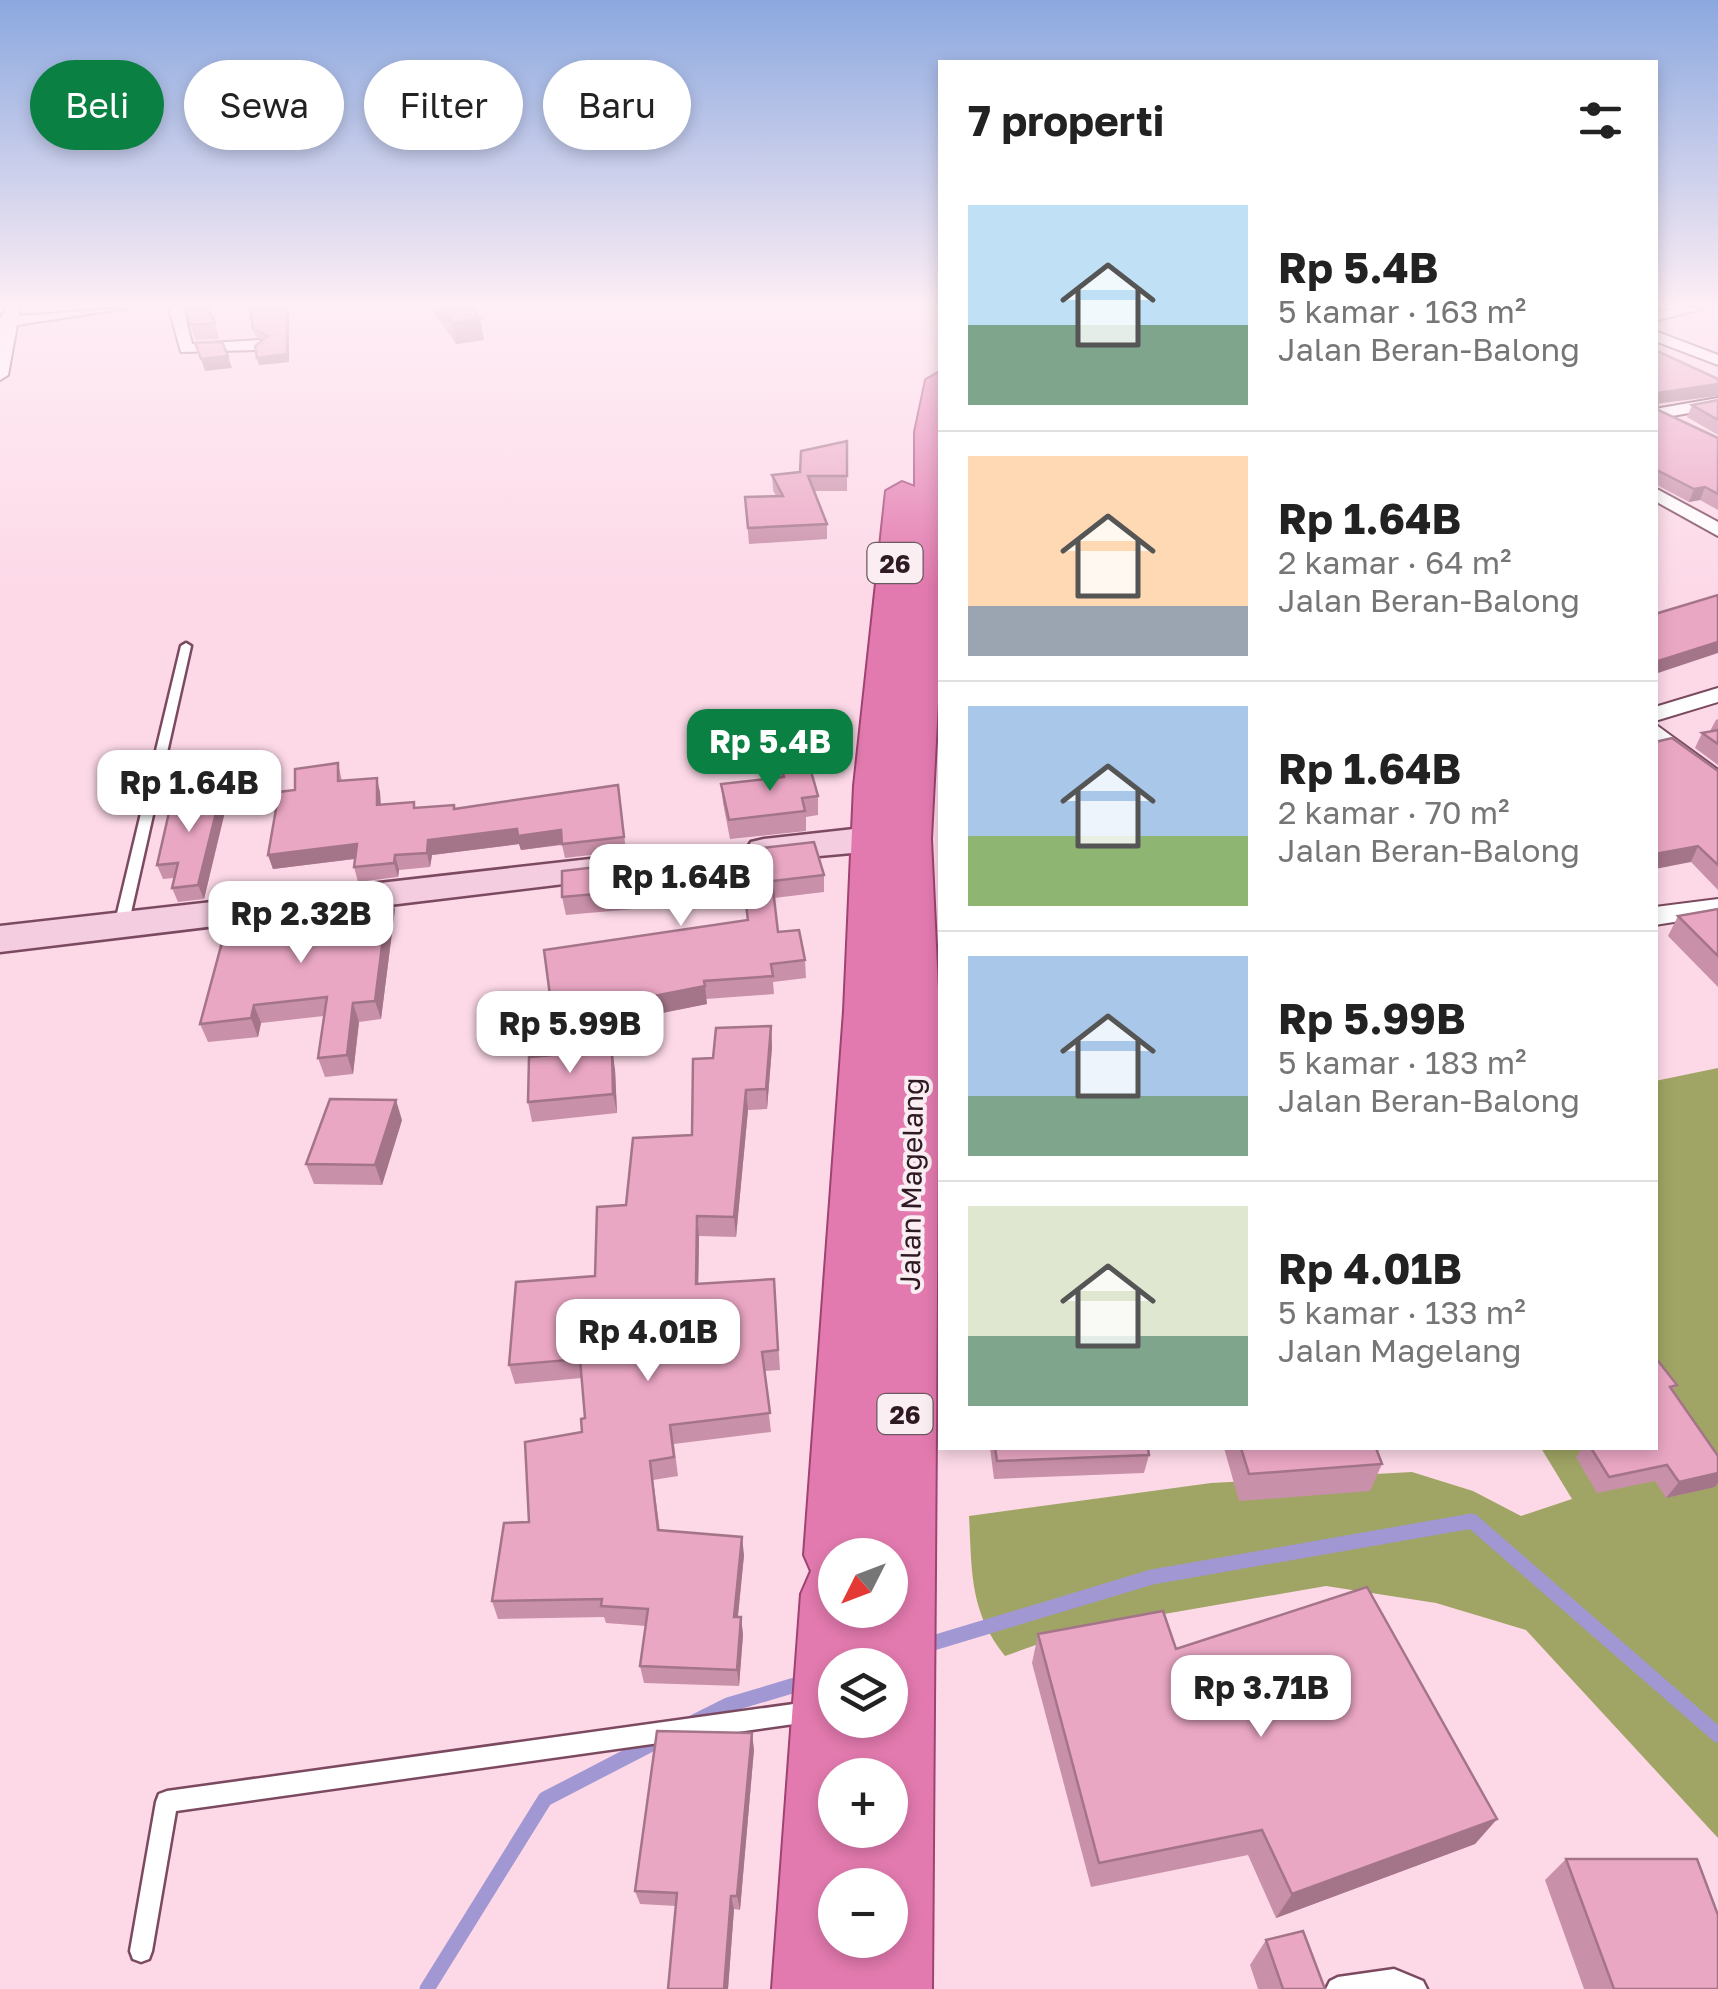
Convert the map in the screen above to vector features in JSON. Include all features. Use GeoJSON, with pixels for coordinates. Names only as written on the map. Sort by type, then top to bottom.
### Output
{"type":"FeatureCollection","features":[{"type":"Feature","properties":{"kind":"highway","name":"Jalan Magelang"},"geometry":{"type":"LineString","coordinates":[[892,1989],[928,1012],[902,805],[912,401]]}},
{"type":"Feature","properties":{"kind":"highway","name":"Jalan Magelang"},"geometry":{"type":"LineString","coordinates":[[838,1538],[868,1011],[902,805],[935,537],[938,401]]}},
{"type":"Feature","properties":{"kind":"highway"},"geometry":{"type":"LineString","coordinates":[[812,1989],[826,1738]]}},
{"type":"Feature","properties":{"kind":"main road"},"geometry":{"type":"LineString","coordinates":[[734,854],[902,805]]}},
{"type":"Feature","properties":{"kind":"main road"},"geometry":{"type":"LineString","coordinates":[[0,939],[655,863]]}},
{"type":"Feature","properties":{"kind":"street"},"geometry":{"type":"LineString","coordinates":[[1658,413],[1718,403]]}},
{"type":"Feature","properties":{"kind":"street"},"geometry":{"type":"LineString","coordinates":[[1658,414],[1688,428]]}},
{"type":"Feature","properties":{"kind":"street"},"geometry":{"type":"LineString","coordinates":[[1658,495],[1718,530]]}},
{"type":"Feature","properties":{"kind":"street"},"geometry":{"type":"LineString","coordinates":[[1658,713],[1718,695]]}},
{"type":"Feature","properties":{"kind":"street"},"geometry":{"type":"LineString","coordinates":[[1658,733],[1718,782]]}},
{"type":"Feature","properties":{"kind":"street"},"geometry":{"type":"LineString","coordinates":[[1658,916],[1718,907]]}},
{"type":"Feature","properties":{"kind":"lane"},"geometry":{"type":"LineString","coordinates":[[121,926],[186,646]]}},
{"type":"Feature","properties":{"kind":"lane"},"geometry":{"type":"LineString","coordinates":[[141,1951],[167,1802],[818,1710]]}},
{"type":"Feature","properties":{"kind":"lane"},"geometry":{"type":"LineString","coordinates":[[1338,1989],[1394,1981],[1415,1989]]}},
{"type":"Feature","properties":{"kind":"green space"},"geometry":{"type":"Polygon","coordinates":[[[1718,1068],[1718,1838],[1526,1630],[1436,1603],[1326,1586],[1084,1628],[1005,1656],[979,1606],[972,1573],[969,1516],[1211,1483],[1412,1472],[1473,1491],[1521,1516],[1572,1499],[1542,1450],[1658,1450],[1658,1080],[1718,1068]]]}},
{"type":"Feature","properties":{"kind":"building"},"geometry":{"type":"Polygon","coordinates":[[[1718,401],[1718,420],[1692,405],[1718,401]]]}},
{"type":"Feature","properties":{"kind":"building"},"geometry":{"type":"Polygon","coordinates":[[[1658,410],[1718,438],[1718,494],[1705,487],[1694,489],[1658,471],[1658,410]]]}},
{"type":"Feature","properties":{"kind":"building"},"geometry":{"type":"Polygon","coordinates":[[[847,441],[847,476],[808,476],[827,524],[748,528],[745,497],[783,496],[772,475],[800,472],[801,451],[847,441]]]}},
{"type":"Feature","properties":{"kind":"building"},"geometry":{"type":"Polygon","coordinates":[[[1718,595],[1718,642],[1658,661],[1658,613],[1718,595]]]}},
{"type":"Feature","properties":{"kind":"building"},"geometry":{"type":"Polygon","coordinates":[[[1718,730],[1718,744],[1702,733],[1718,730]]]}},
{"type":"Feature","properties":{"kind":"building"},"geometry":{"type":"Polygon","coordinates":[[[1672,738],[1718,771],[1718,865],[1698,846],[1658,853],[1658,741],[1672,738]]]}},
{"type":"Feature","properties":{"kind":"building"},"geometry":{"type":"Polygon","coordinates":[[[338,763],[338,781],[377,778],[377,805],[414,802],[414,808],[454,805],[454,809],[618,785],[624,837],[562,844],[561,830],[518,836],[517,829],[428,840],[427,853],[395,855],[394,863],[354,867],[357,844],[268,855],[279,792],[295,790],[295,769],[338,763]]]}},
{"type":"Feature","properties":{"kind":"building"},"geometry":{"type":"Polygon","coordinates":[[[809,764],[818,796],[802,798],[805,811],[729,820],[721,784],[784,777],[781,767],[809,764]]]}},
{"type":"Feature","properties":{"kind":"building"},"geometry":{"type":"Polygon","coordinates":[[[222,789],[198,885],[172,888],[178,863],[157,865],[173,795],[222,789]]]}},
{"type":"Feature","properties":{"kind":"building"},"geometry":{"type":"Polygon","coordinates":[[[814,842],[824,875],[772,881],[778,932],[799,930],[805,960],[771,964],[773,976],[704,981],[705,986],[552,1011],[544,950],[748,920],[743,881],[562,897],[562,871],[814,842]]]}},
{"type":"Feature","properties":{"kind":"building"},"geometry":{"type":"Polygon","coordinates":[[[389,891],[375,1001],[353,1003],[347,1055],[318,1058],[327,997],[254,1005],[251,1018],[200,1024],[231,909],[263,906],[259,929],[344,920],[348,896],[389,891]]]}},
{"type":"Feature","properties":{"kind":"building"},"geometry":{"type":"Polygon","coordinates":[[[1718,909],[1718,956],[1678,916],[1718,909]]]}},
{"type":"Feature","properties":{"kind":"building"},"geometry":{"type":"Polygon","coordinates":[[[771,1026],[766,1089],[746,1090],[734,1217],[697,1216],[696,1284],[774,1279],[778,1350],[762,1352],[770,1413],[670,1425],[674,1457],[650,1461],[658,1530],[742,1537],[734,1617],[741,1617],[737,1670],[640,1666],[648,1609],[601,1606],[602,1599],[492,1601],[504,1523],[529,1522],[525,1442],[582,1432],[581,1419],[585,1418],[580,1359],[509,1365],[516,1282],[595,1276],[597,1207],[626,1205],[633,1138],[692,1135],[693,1059],[713,1058],[716,1028],[771,1026]]]}},
{"type":"Feature","properties":{"kind":"building"},"geometry":{"type":"Polygon","coordinates":[[[612,1050],[613,1094],[528,1102],[529,1057],[612,1050]]]}},
{"type":"Feature","properties":{"kind":"building"},"geometry":{"type":"Polygon","coordinates":[[[330,1099],[396,1100],[375,1165],[306,1164],[330,1099]]]}},
{"type":"Feature","properties":{"kind":"building"},"geometry":{"type":"Polygon","coordinates":[[[1658,1361],[1677,1385],[1670,1387],[1718,1456],[1718,1473],[1679,1482],[1667,1465],[1609,1477],[1592,1450],[1658,1450],[1658,1361]]]}},
{"type":"Feature","properties":{"kind":"building"},"geometry":{"type":"Polygon","coordinates":[[[995,1450],[1148,1450],[1149,1455],[997,1461],[995,1450]]]}},
{"type":"Feature","properties":{"kind":"building"},"geometry":{"type":"Polygon","coordinates":[[[1242,1450],[1377,1450],[1382,1464],[1249,1474],[1242,1450]]]}},
{"type":"Feature","properties":{"kind":"building"},"geometry":{"type":"Polygon","coordinates":[[[1367,1587],[1497,1819],[1292,1894],[1262,1830],[1099,1863],[1038,1634],[1163,1611],[1176,1649],[1367,1587]]]}},
{"type":"Feature","properties":{"kind":"building"},"geometry":{"type":"Polygon","coordinates":[[[657,1731],[752,1733],[737,1896],[731,1896],[724,1989],[668,1989],[677,1893],[635,1891],[657,1731]]]}},
{"type":"Feature","properties":{"kind":"building"},"geometry":{"type":"Polygon","coordinates":[[[1566,1859],[1697,1859],[1718,1915],[1718,1989],[1614,1989],[1566,1859]]]}},
{"type":"Feature","properties":{"kind":"building"},"geometry":{"type":"Polygon","coordinates":[[[1303,1931],[1325,1989],[1283,1989],[1266,1940],[1303,1931]]]}},
{"type":"Feature","properties":{"kind":"waterway"},"geometry":{"type":"LineString","coordinates":[[923,1646],[1152,1577],[1472,1521],[1718,1735]]}},
{"type":"Feature","properties":{"kind":"waterway"},"geometry":{"type":"LineString","coordinates":[[694,1722],[728,1705],[805,1682]]}},
{"type":"Feature","properties":{"kind":"waterway"},"geometry":{"type":"LineString","coordinates":[[427,1989],[545,1799],[661,1739]]}}]}
